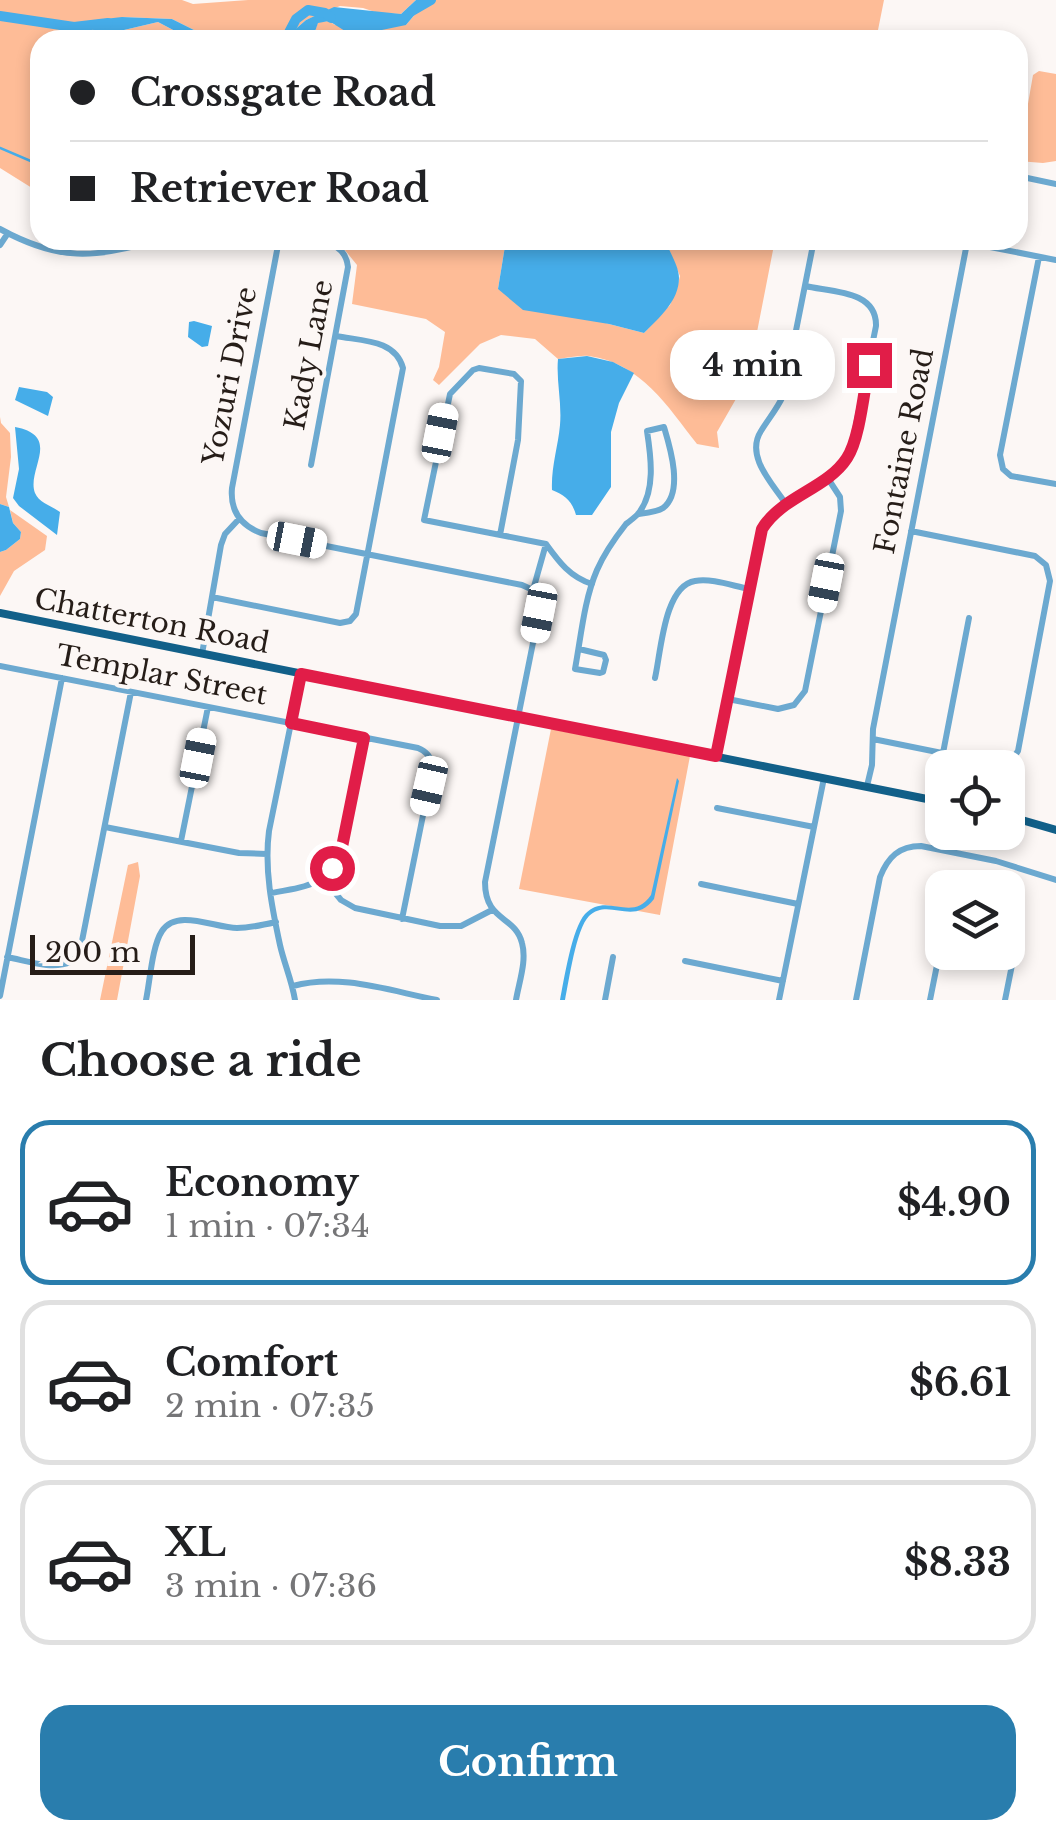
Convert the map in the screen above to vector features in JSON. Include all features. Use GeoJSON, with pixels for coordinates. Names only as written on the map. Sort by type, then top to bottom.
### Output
{"type":"FeatureCollection","features":[{"type":"Feature","properties":{"kind":"main road","name":"Chatterton Road"},"geometry":{"type":"LineString","coordinates":[[1,614],[925,798]]}},
{"type":"Feature","properties":{"kind":"main road"},"geometry":{"type":"LineString","coordinates":[[1025,821],[1056,830]]}},
{"type":"Feature","properties":{"kind":"street"},"geometry":{"type":"LineString","coordinates":[[1028,178],[1056,184]]}},
{"type":"Feature","properties":{"kind":"street"},"geometry":{"type":"LineString","coordinates":[[0,245],[4,231],[30,243]]}},
{"type":"Feature","properties":{"kind":"street"},"geometry":{"type":"LineString","coordinates":[[48,250],[86,256],[125,250]]}},
{"type":"Feature","properties":{"kind":"street","name":"Yozuri Drive"},"geometry":{"type":"LineString","coordinates":[[239,519],[232,504],[232,488],[278,250]]}},
{"type":"Feature","properties":{"kind":"street","name":"Kady Lane"},"geometry":{"type":"LineString","coordinates":[[311,465],[348,268],[340,250]]}},
{"type":"Feature","properties":{"kind":"street"},"geometry":{"type":"LineString","coordinates":[[786,504],[760,466],[755,450],[758,434],[782,396],[812,250]]}},
{"type":"Feature","properties":{"kind":"street","name":"Fontaine Road"},"geometry":{"type":"LineString","coordinates":[[867,786],[872,740],[966,250]]}},
{"type":"Feature","properties":{"kind":"street"},"geometry":{"type":"LineString","coordinates":[[1006,250],[1056,260]]}},
{"type":"Feature","properties":{"kind":"street"},"geometry":{"type":"LineString","coordinates":[[1039,256],[1000,471],[1056,484]]}},
{"type":"Feature","properties":{"kind":"street"},"geometry":{"type":"LineString","coordinates":[[716,756],[762,529],[786,504],[844,462],[854,442],[876,326],[873,307],[856,296],[804,286]]}},
{"type":"Feature","properties":{"kind":"street"},"geometry":{"type":"LineString","coordinates":[[212,597],[344,623],[356,614],[403,368],[389,347],[336,336]]}},
{"type":"Feature","properties":{"kind":"street"},"geometry":{"type":"LineString","coordinates":[[500,534],[518,440],[521,382],[514,374],[479,368],[448,397],[424,520],[546,544],[567,571],[592,584]]}},
{"type":"Feature","properties":{"kind":"street"},"geometry":{"type":"LineString","coordinates":[[579,650],[604,656],[604,672],[576,669],[579,650],[592,584],[613,542],[638,514],[651,478],[647,431],[664,426],[675,472],[670,496],[660,510],[638,514]]}},
{"type":"Feature","properties":{"kind":"street"},"geometry":{"type":"LineString","coordinates":[[727,699],[796,709],[804,691],[841,511],[840,497],[827,477]]}},
{"type":"Feature","properties":{"kind":"street"},"geometry":{"type":"LineString","coordinates":[[202,654],[221,545],[239,519],[261,533],[534,590]]}},
{"type":"Feature","properties":{"kind":"street"},"geometry":{"type":"LineString","coordinates":[[911,531],[1030,554],[1046,564],[1050,581],[1018,750]]}},
{"type":"Feature","properties":{"kind":"street"},"geometry":{"type":"LineString","coordinates":[[516,1000],[524,958],[522,933],[492,910],[485,882],[539,613],[534,590],[546,544]]}},
{"type":"Feature","properties":{"kind":"street"},"geometry":{"type":"LineString","coordinates":[[655,678],[670,607],[680,588],[701,580],[749,589]]}},
{"type":"Feature","properties":{"kind":"street"},"geometry":{"type":"LineString","coordinates":[[0,626],[1,614]]}},
{"type":"Feature","properties":{"kind":"street"},"geometry":{"type":"LineString","coordinates":[[944,750],[968,618]]}},
{"type":"Feature","properties":{"kind":"street","name":"Templar Street"},"geometry":{"type":"LineString","coordinates":[[0,666],[418,748],[430,756],[432,771],[402,918]]}},
{"type":"Feature","properties":{"kind":"street"},"geometry":{"type":"LineString","coordinates":[[295,1000],[280,946],[266,854],[301,674]]}},
{"type":"Feature","properties":{"kind":"street"},"geometry":{"type":"LineString","coordinates":[[0,996],[62,678]]}},
{"type":"Feature","properties":{"kind":"street"},"geometry":{"type":"LineString","coordinates":[[8,957],[62,966],[72,965],[78,955],[131,692]]}},
{"type":"Feature","properties":{"kind":"street"},"geometry":{"type":"LineString","coordinates":[[181,842],[208,707]]}},
{"type":"Feature","properties":{"kind":"street"},"geometry":{"type":"LineString","coordinates":[[271,893],[308,886],[332,868],[339,856],[364,738]]}},
{"type":"Feature","properties":{"kind":"street"},"geometry":{"type":"LineString","coordinates":[[872,740],[927,750]]}},
{"type":"Feature","properties":{"kind":"street"},"geometry":{"type":"LineString","coordinates":[[779,1000],[824,778]]}},
{"type":"Feature","properties":{"kind":"street"},"geometry":{"type":"LineString","coordinates":[[717,808],[814,827]]}},
{"type":"Feature","properties":{"kind":"street"},"geometry":{"type":"LineString","coordinates":[[105,827],[266,854]]}},
{"type":"Feature","properties":{"kind":"street"},"geometry":{"type":"LineString","coordinates":[[856,1000],[880,877],[897,852],[921,846],[1056,880]]}},
{"type":"Feature","properties":{"kind":"street"},"geometry":{"type":"LineString","coordinates":[[323,878],[347,904],[402,918],[455,927],[492,910]]}},
{"type":"Feature","properties":{"kind":"street"},"geometry":{"type":"LineString","coordinates":[[701,884],[798,904]]}},
{"type":"Feature","properties":{"kind":"street"},"geometry":{"type":"LineString","coordinates":[[146,1000],[158,940],[170,923],[188,920],[240,928],[276,922]]}},
{"type":"Feature","properties":{"kind":"street"},"geometry":{"type":"LineString","coordinates":[[604,1000],[613,958]]}},
{"type":"Feature","properties":{"kind":"street"},"geometry":{"type":"LineString","coordinates":[[685,962],[783,981]]}},
{"type":"Feature","properties":{"kind":"street"},"geometry":{"type":"LineString","coordinates":[[930,1000],[936,970]]}},
{"type":"Feature","properties":{"kind":"street"},"geometry":{"type":"LineString","coordinates":[[1005,1000],[1011,970]]}},
{"type":"Feature","properties":{"kind":"street"},"geometry":{"type":"LineString","coordinates":[[292,986],[329,980],[437,1000]]}},
{"type":"Feature","properties":{"kind":"shaded area"},"geometry":{"type":"Polygon","coordinates":[[[0,0],[182,0],[193,4],[248,0],[416,0],[401,14],[340,6],[306,20],[294,30],[194,30],[172,19],[122,17],[124,30],[30,30],[30,187],[0,168],[0,0]]]}},
{"type":"Feature","properties":{"kind":"shaded area"},"geometry":{"type":"Polygon","coordinates":[[[427,0],[884,0],[878,30],[315,30],[318,22],[329,21],[335,25],[406,25],[427,0]]]}},
{"type":"Feature","properties":{"kind":"shaded area"},"geometry":{"type":"Polygon","coordinates":[[[158,22],[173,30],[124,30],[158,22]]]}},
{"type":"Feature","properties":{"kind":"shaded area"},"geometry":{"type":"Polygon","coordinates":[[[1039,71],[1056,74],[1056,161],[1028,162],[1028,104],[1033,75],[1039,71]]]}},
{"type":"Feature","properties":{"kind":"shaded area"},"geometry":{"type":"Polygon","coordinates":[[[345,250],[504,250],[498,289],[644,333],[670,305],[677,288],[680,276],[669,250],[773,250],[748,378],[717,432],[719,448],[697,444],[652,389],[624,368],[589,356],[558,359],[535,339],[501,335],[480,344],[439,385],[433,380],[445,332],[426,319],[352,304],[357,265],[345,250]]]}},
{"type":"Feature","properties":{"kind":"shaded area"},"geometry":{"type":"Polygon","coordinates":[[[0,417],[10,433],[6,497],[9,507],[0,504],[0,417]]]}},
{"type":"Feature","properties":{"kind":"shaded area"},"geometry":{"type":"Polygon","coordinates":[[[10,510],[47,536],[45,550],[14,571],[0,596],[0,552],[20,539],[21,532],[13,523],[10,510]]]}},
{"type":"Feature","properties":{"kind":"shaded area"},"geometry":{"type":"Polygon","coordinates":[[[551,729],[690,756],[660,915],[519,889],[551,729]]]}},
{"type":"Feature","properties":{"kind":"shaded area"},"geometry":{"type":"Polygon","coordinates":[[[138,862],[140,876],[117,1000],[100,1000],[128,865],[138,862]]]}},
{"type":"Feature","properties":{"kind":"water"},"geometry":{"type":"Polygon","coordinates":[[[416,0],[427,0],[406,25],[382,30],[343,30],[329,21],[318,23],[316,30],[294,30],[334,7],[401,14],[416,0]]]}},
{"type":"Feature","properties":{"kind":"water"},"geometry":{"type":"Polygon","coordinates":[[[172,19],[194,30],[173,30],[158,22],[124,30],[93,30],[96,20],[172,19]]]}},
{"type":"Feature","properties":{"kind":"water"},"geometry":{"type":"Polygon","coordinates":[[[504,250],[669,250],[679,278],[676,294],[644,333],[523,310],[498,289],[504,250]]]}},
{"type":"Feature","properties":{"kind":"water"},"geometry":{"type":"Polygon","coordinates":[[[189,322],[212,326],[208,346],[202,347],[188,337],[189,322]]]}},
{"type":"Feature","properties":{"kind":"water"},"geometry":{"type":"Polygon","coordinates":[[[587,356],[613,362],[634,373],[619,403],[611,432],[611,487],[592,515],[576,515],[567,499],[552,490],[560,417],[558,359],[587,356]]]}},
{"type":"Feature","properties":{"kind":"water"},"geometry":{"type":"Polygon","coordinates":[[[19,387],[47,392],[53,397],[48,416],[15,400],[19,387]]]}},
{"type":"Feature","properties":{"kind":"water"},"geometry":{"type":"Polygon","coordinates":[[[15,427],[37,438],[40,455],[35,493],[60,512],[57,535],[13,498],[19,469],[15,427]]]}},
{"type":"Feature","properties":{"kind":"water"},"geometry":{"type":"Polygon","coordinates":[[[0,504],[9,507],[13,523],[21,532],[20,539],[0,552],[0,504]]]}},
{"type":"Feature","properties":{"kind":"water"},"geometry":{"type":"Polygon","coordinates":[[[677,778],[654,899],[638,911],[605,909],[589,916],[577,943],[565,1000],[560,1000],[572,942],[585,914],[602,905],[635,907],[651,895],[677,778]]]}},
{"type":"Feature","properties":{"kind":"waterway"},"geometry":{"type":"LineString","coordinates":[[412,11],[431,0]]}},
{"type":"Feature","properties":{"kind":"waterway"},"geometry":{"type":"LineString","coordinates":[[290,30],[308,10],[331,18]]}},
{"type":"Feature","properties":{"kind":"waterway"},"geometry":{"type":"LineString","coordinates":[[0,16],[74,27],[108,23]]}},
{"type":"Feature","properties":{"kind":"waterway"},"geometry":{"type":"LineString","coordinates":[[0,148],[30,161]]}},
{"type":"Feature","properties":{"kind":"route"},"geometry":{"type":"LineString","coordinates":[[332,868],[342,847],[364,738],[291,723],[301,674],[716,756],[762,529],[786,504],[837,470],[850,454],[869,365]]}}]}
